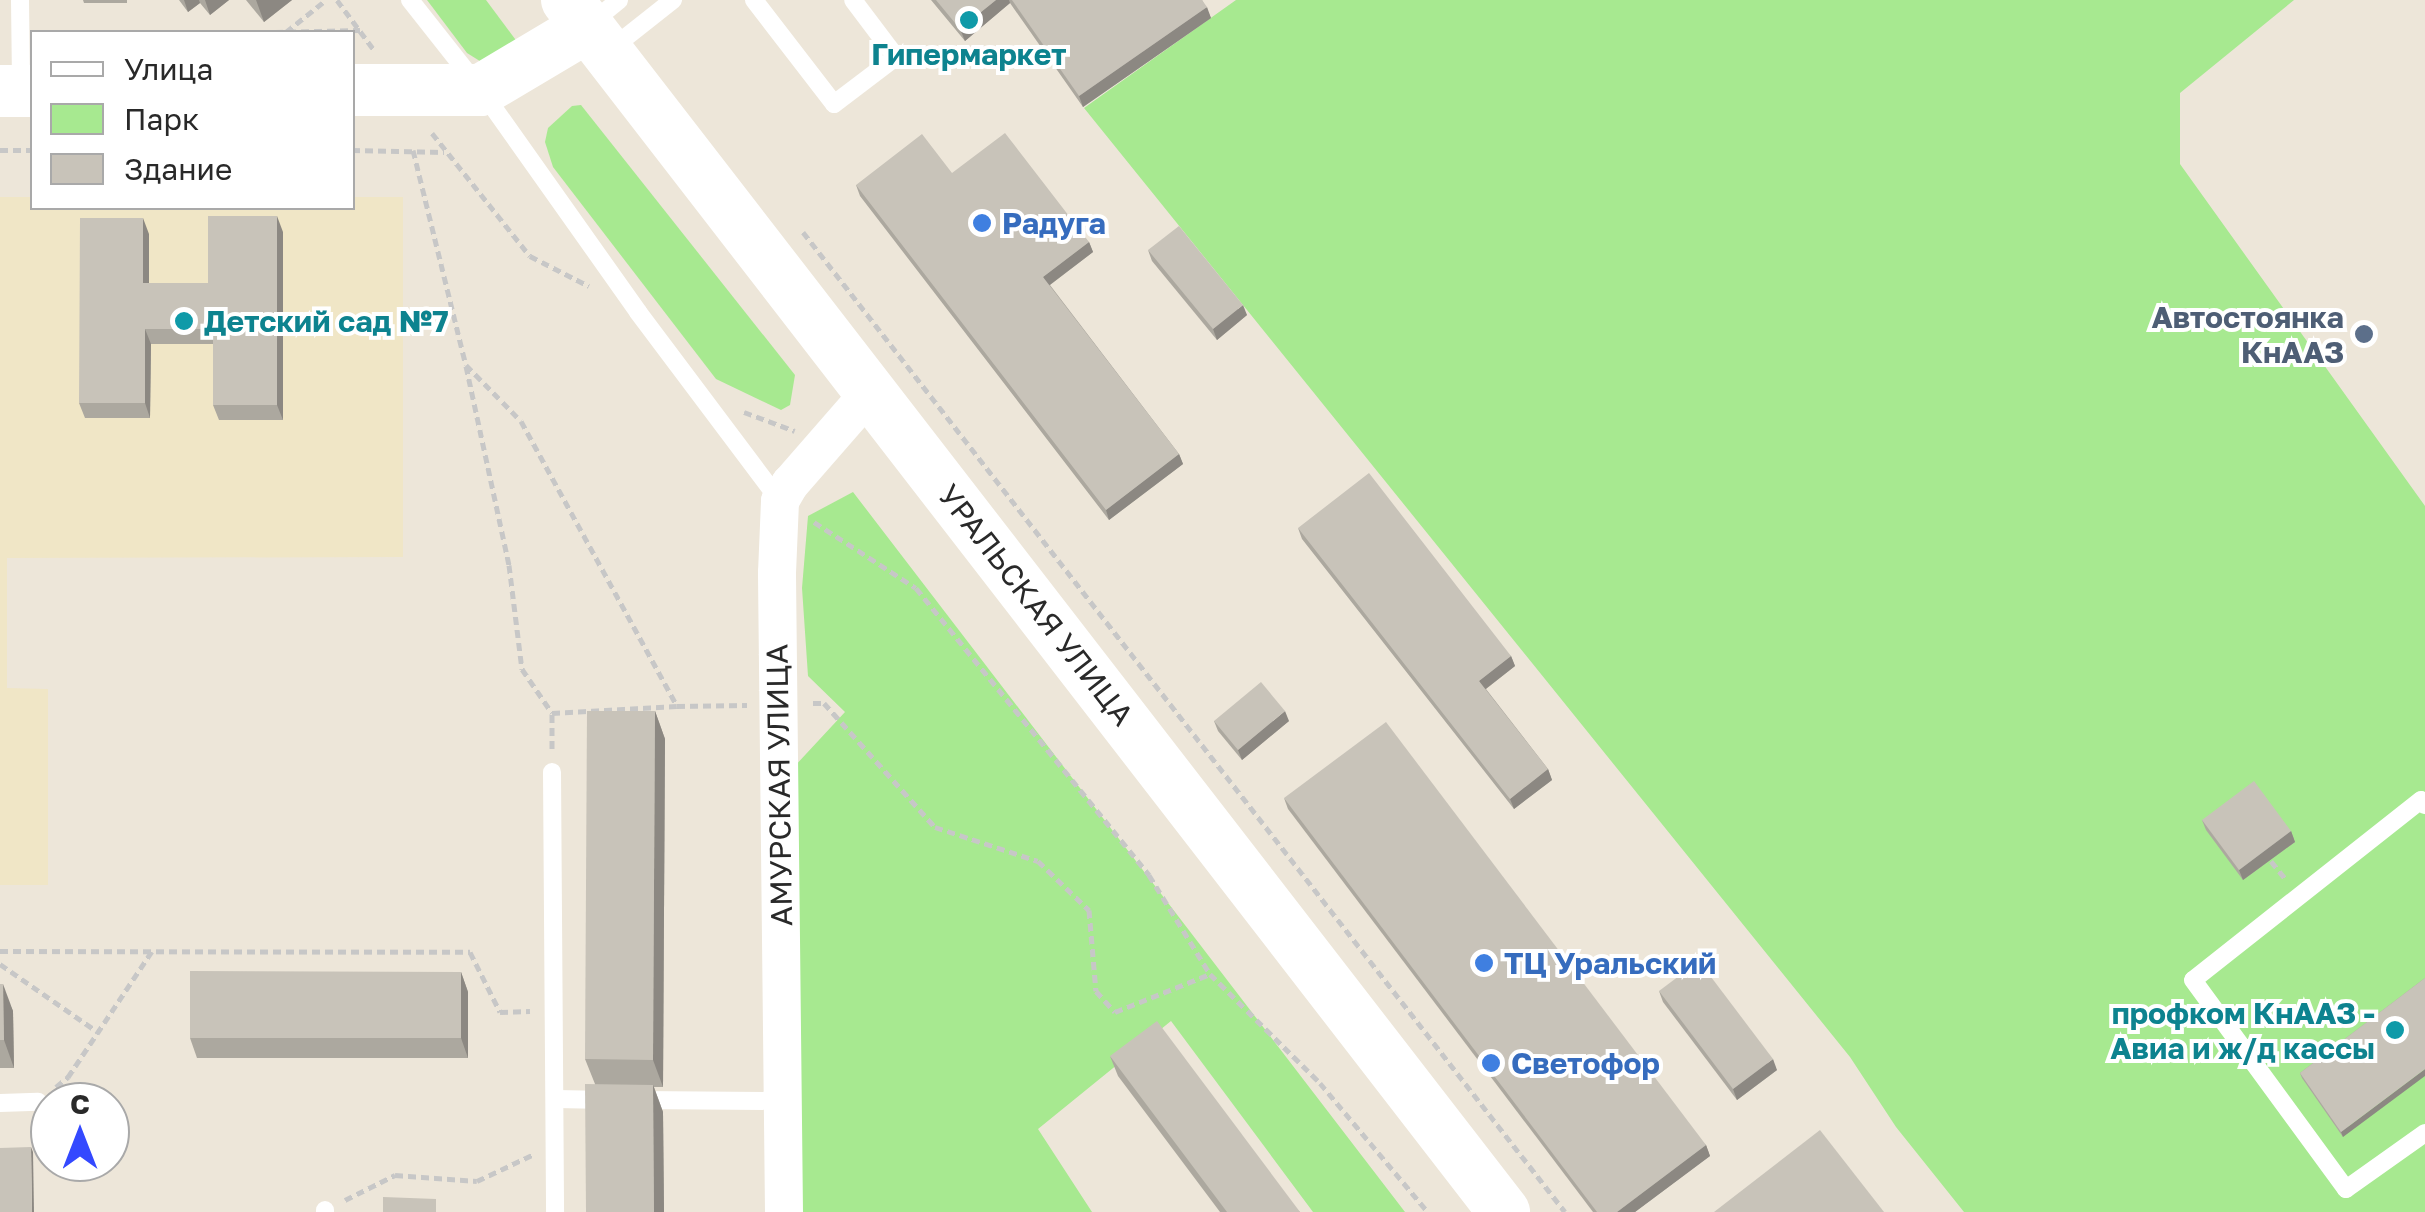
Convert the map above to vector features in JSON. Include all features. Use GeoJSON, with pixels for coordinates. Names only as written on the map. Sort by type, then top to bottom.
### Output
{"type":"FeatureCollection","features":[{"type":"Feature","properties":{"kind":"street"},"geometry":{"type":"LineString","coordinates":[[355,90],[481,90],[595,20]]}},
{"type":"Feature","properties":{"kind":"street","name":"УРАЛЬСКАЯ УЛИЦА"},"geometry":{"type":"LineString","coordinates":[[595,20],[871,391],[1504,1212]]}},
{"type":"Feature","properties":{"kind":"street"},"geometry":{"type":"LineString","coordinates":[[780,501],[871,391]]}},
{"type":"Feature","properties":{"kind":"street","name":"АМУРСКАЯ УЛИЦА"},"geometry":{"type":"LineString","coordinates":[[780,501],[778,704],[784,1212]]}},
{"type":"Feature","properties":{"kind":"lane"},"geometry":{"type":"LineString","coordinates":[[18,90],[20,0]]}},
{"type":"Feature","properties":{"kind":"lane"},"geometry":{"type":"LineString","coordinates":[[410,0],[481,90],[638,312],[780,501]]}},
{"type":"Feature","properties":{"kind":"lane"},"geometry":{"type":"LineString","coordinates":[[595,20],[673,0]]}},
{"type":"Feature","properties":{"kind":"lane"},"geometry":{"type":"LineString","coordinates":[[754,0],[834,104],[896,57],[852,0]]}},
{"type":"Feature","properties":{"kind":"lane"},"geometry":{"type":"LineString","coordinates":[[552,772],[555,1212]]}},
{"type":"Feature","properties":{"kind":"lane"},"geometry":{"type":"LineString","coordinates":[[2425,806],[2420,800],[2192,980],[2346,1189],[2425,1133]]}},
{"type":"Feature","properties":{"kind":"lane"},"geometry":{"type":"LineString","coordinates":[[556,1099],[783,1102]]}},
{"type":"Feature","properties":{"kind":"lane"},"geometry":{"type":"LineString","coordinates":[[0,1103],[30,1102]]}},
{"type":"Feature","properties":{"kind":"path"},"geometry":{"type":"LineString","coordinates":[[288,30],[326,0]]}},
{"type":"Feature","properties":{"kind":"path"},"geometry":{"type":"LineString","coordinates":[[337,0],[360,30],[355,30]]}},
{"type":"Feature","properties":{"kind":"path"},"geometry":{"type":"LineString","coordinates":[[0,150],[30,150]]}},
{"type":"Feature","properties":{"kind":"path"},"geometry":{"type":"LineString","coordinates":[[355,150],[445,152],[530,256],[638,312]]}},
{"type":"Feature","properties":{"kind":"path"},"geometry":{"type":"LineString","coordinates":[[413,150],[466,365],[509,565],[522,669],[552,712],[552,772]]}},
{"type":"Feature","properties":{"kind":"path"},"geometry":{"type":"LineString","coordinates":[[800,228],[1565,1212]]}},
{"type":"Feature","properties":{"kind":"path"},"geometry":{"type":"LineString","coordinates":[[466,365],[521,421],[677,706]]}},
{"type":"Feature","properties":{"kind":"path"},"geometry":{"type":"LineString","coordinates":[[701,395],[825,443]]}},
{"type":"Feature","properties":{"kind":"path"},"geometry":{"type":"LineString","coordinates":[[780,501],[916,588],[1150,875],[1210,974],[1320,1083],[1428,1212]]}},
{"type":"Feature","properties":{"kind":"path"},"geometry":{"type":"LineString","coordinates":[[552,712],[824,703],[935,827],[1038,862],[1089,910],[1096,990],[1115,1012],[1210,974]]}},
{"type":"Feature","properties":{"kind":"path"},"geometry":{"type":"LineString","coordinates":[[2271,862],[2290,884]]}},
{"type":"Feature","properties":{"kind":"path"},"geometry":{"type":"LineString","coordinates":[[0,951],[470,952],[500,1012],[554,1010]]}},
{"type":"Feature","properties":{"kind":"path"},"geometry":{"type":"LineString","coordinates":[[62,1082],[152,952]]}},
{"type":"Feature","properties":{"kind":"path"},"geometry":{"type":"LineString","coordinates":[[0,964],[98,1032]]}},
{"type":"Feature","properties":{"kind":"path"},"geometry":{"type":"LineString","coordinates":[[325,1211],[395,1175],[477,1181],[555,1144]]}},
{"type":"Feature","properties":{"kind":"shaded area"},"geometry":{"type":"Polygon","coordinates":[[[0,197],[30,197],[30,210],[355,210],[355,197],[403,197],[403,557],[7,558],[7,688],[48,689],[48,885],[0,885],[0,197]]]}},
{"type":"Feature","properties":{"kind":"green space"},"geometry":{"type":"Polygon","coordinates":[[[427,0],[486,0],[518,43],[483,63],[467,53],[427,0]]]}},
{"type":"Feature","properties":{"kind":"green space"},"geometry":{"type":"Polygon","coordinates":[[[1236,0],[2294,0],[2180,93],[2180,164],[2425,506],[2425,1212],[1964,1212],[1896,1127],[1850,1057],[1084,108],[1236,0]]]}},
{"type":"Feature","properties":{"kind":"green space"},"geometry":{"type":"Polygon","coordinates":[[[581,105],[795,375],[790,405],[781,410],[716,379],[553,167],[545,142],[548,128],[572,106],[581,105]]]}},
{"type":"Feature","properties":{"kind":"green space"},"geometry":{"type":"Polygon","coordinates":[[[853,492],[1405,1212],[1313,1212],[1171,1021],[1038,1129],[1092,1212],[794,1212],[793,768],[845,712],[808,676],[802,588],[808,516],[853,492]]]}},
{"type":"Feature","properties":{"kind":"building"},"geometry":{"type":"Polygon","coordinates":[[[936,0],[996,0],[960,29],[936,0]]]}},
{"type":"Feature","properties":{"kind":"building"},"geometry":{"type":"Polygon","coordinates":[[[1012,0],[1202,0],[1207,7],[1079,96],[1012,0]]]}},
{"type":"Feature","properties":{"kind":"building"},"geometry":{"type":"Polygon","coordinates":[[[1005,133],[1089,242],[1043,277],[1179,454],[1106,510],[856,185],[922,134],[952,173],[1005,133]]]}},
{"type":"Feature","properties":{"kind":"building","name":"Детский сад №7"},"geometry":{"type":"Polygon","coordinates":[[[208,216],[277,216],[277,405],[213,405],[213,329],[145,329],[145,403],[79,403],[80,218],[143,218],[143,283],[208,283],[208,216]]]}},
{"type":"Feature","properties":{"kind":"building"},"geometry":{"type":"Polygon","coordinates":[[[1179,226],[1243,305],[1213,329],[1148,250],[1179,226]]]}},
{"type":"Feature","properties":{"kind":"building"},"geometry":{"type":"Polygon","coordinates":[[[1369,473],[1511,656],[1479,681],[1548,769],[1510,799],[1298,528],[1369,473]]]}},
{"type":"Feature","properties":{"kind":"building"},"geometry":{"type":"Polygon","coordinates":[[[1261,682],[1285,711],[1238,750],[1214,721],[1261,682]]]}},
{"type":"Feature","properties":{"kind":"building"},"geometry":{"type":"Polygon","coordinates":[[[587,711],[655,711],[653,1060],[585,1059],[587,711]]]}},
{"type":"Feature","properties":{"kind":"building","name":"ТЦ Уральский"},"geometry":{"type":"Polygon","coordinates":[[[1386,722],[1706,1145],[1617,1212],[1597,1212],[1284,798],[1386,722]]]}},
{"type":"Feature","properties":{"kind":"building"},"geometry":{"type":"Polygon","coordinates":[[[2254,781],[2291,831],[2239,870],[2202,820],[2254,781]]]}},
{"type":"Feature","properties":{"kind":"building"},"geometry":{"type":"Polygon","coordinates":[[[1699,961],[1773,1059],[1733,1089],[1659,991],[1699,961]]]}},
{"type":"Feature","properties":{"kind":"building"},"geometry":{"type":"Polygon","coordinates":[[[190,971],[461,972],[461,1038],[190,1038],[190,971]]]}},
{"type":"Feature","properties":{"kind":"building","name":"профком КнААЗ - Авиа и ж/д кассы"},"geometry":{"type":"Polygon","coordinates":[[[2425,978],[2425,1069],[2341,1132],[2300,1073],[2425,978]]]}},
{"type":"Feature","properties":{"kind":"building"},"geometry":{"type":"Polygon","coordinates":[[[3,984],[4,1040],[0,1040],[3,984]]]}},
{"type":"Feature","properties":{"kind":"building"},"geometry":{"type":"Polygon","coordinates":[[[1157,1021],[1300,1212],[1227,1212],[1110,1056],[1157,1021]]]}},
{"type":"Feature","properties":{"kind":"building"},"geometry":{"type":"Polygon","coordinates":[[[585,1084],[653,1085],[654,1212],[586,1212],[585,1084]]]}},
{"type":"Feature","properties":{"kind":"building"},"geometry":{"type":"Polygon","coordinates":[[[1820,1130],[1884,1212],[1714,1212],[1820,1130]]]}},
{"type":"Feature","properties":{"kind":"building"},"geometry":{"type":"Polygon","coordinates":[[[30,1147],[32,1212],[0,1212],[0,1148],[30,1147]]]}},
{"type":"Feature","properties":{"kind":"building"},"geometry":{"type":"Polygon","coordinates":[[[383,1197],[436,1199],[436,1212],[383,1212],[383,1197]]]}},
{"type":"Feature","properties":{"kind":"place","name":"Гипермаркет"},"geometry":{"type":"Point","coordinates":[969,20]}},
{"type":"Feature","properties":{"kind":"place","name":"Радуга"},"geometry":{"type":"Point","coordinates":[982,223]}},
{"type":"Feature","properties":{"kind":"place","name":"Детский сад №7"},"geometry":{"type":"Point","coordinates":[184,321]}},
{"type":"Feature","properties":{"kind":"place","name":"Автостоянка КнААЗ"},"geometry":{"type":"Point","coordinates":[2364,334]}},
{"type":"Feature","properties":{"kind":"place","name":"ТЦ Уральский"},"geometry":{"type":"Point","coordinates":[1484,963]}},
{"type":"Feature","properties":{"kind":"place","name":"профком КнААЗ - Авиа и ж/д кассы"},"geometry":{"type":"Point","coordinates":[2395,1030]}},
{"type":"Feature","properties":{"kind":"place","name":"Светофор"},"geometry":{"type":"Point","coordinates":[1491,1063]}}]}
